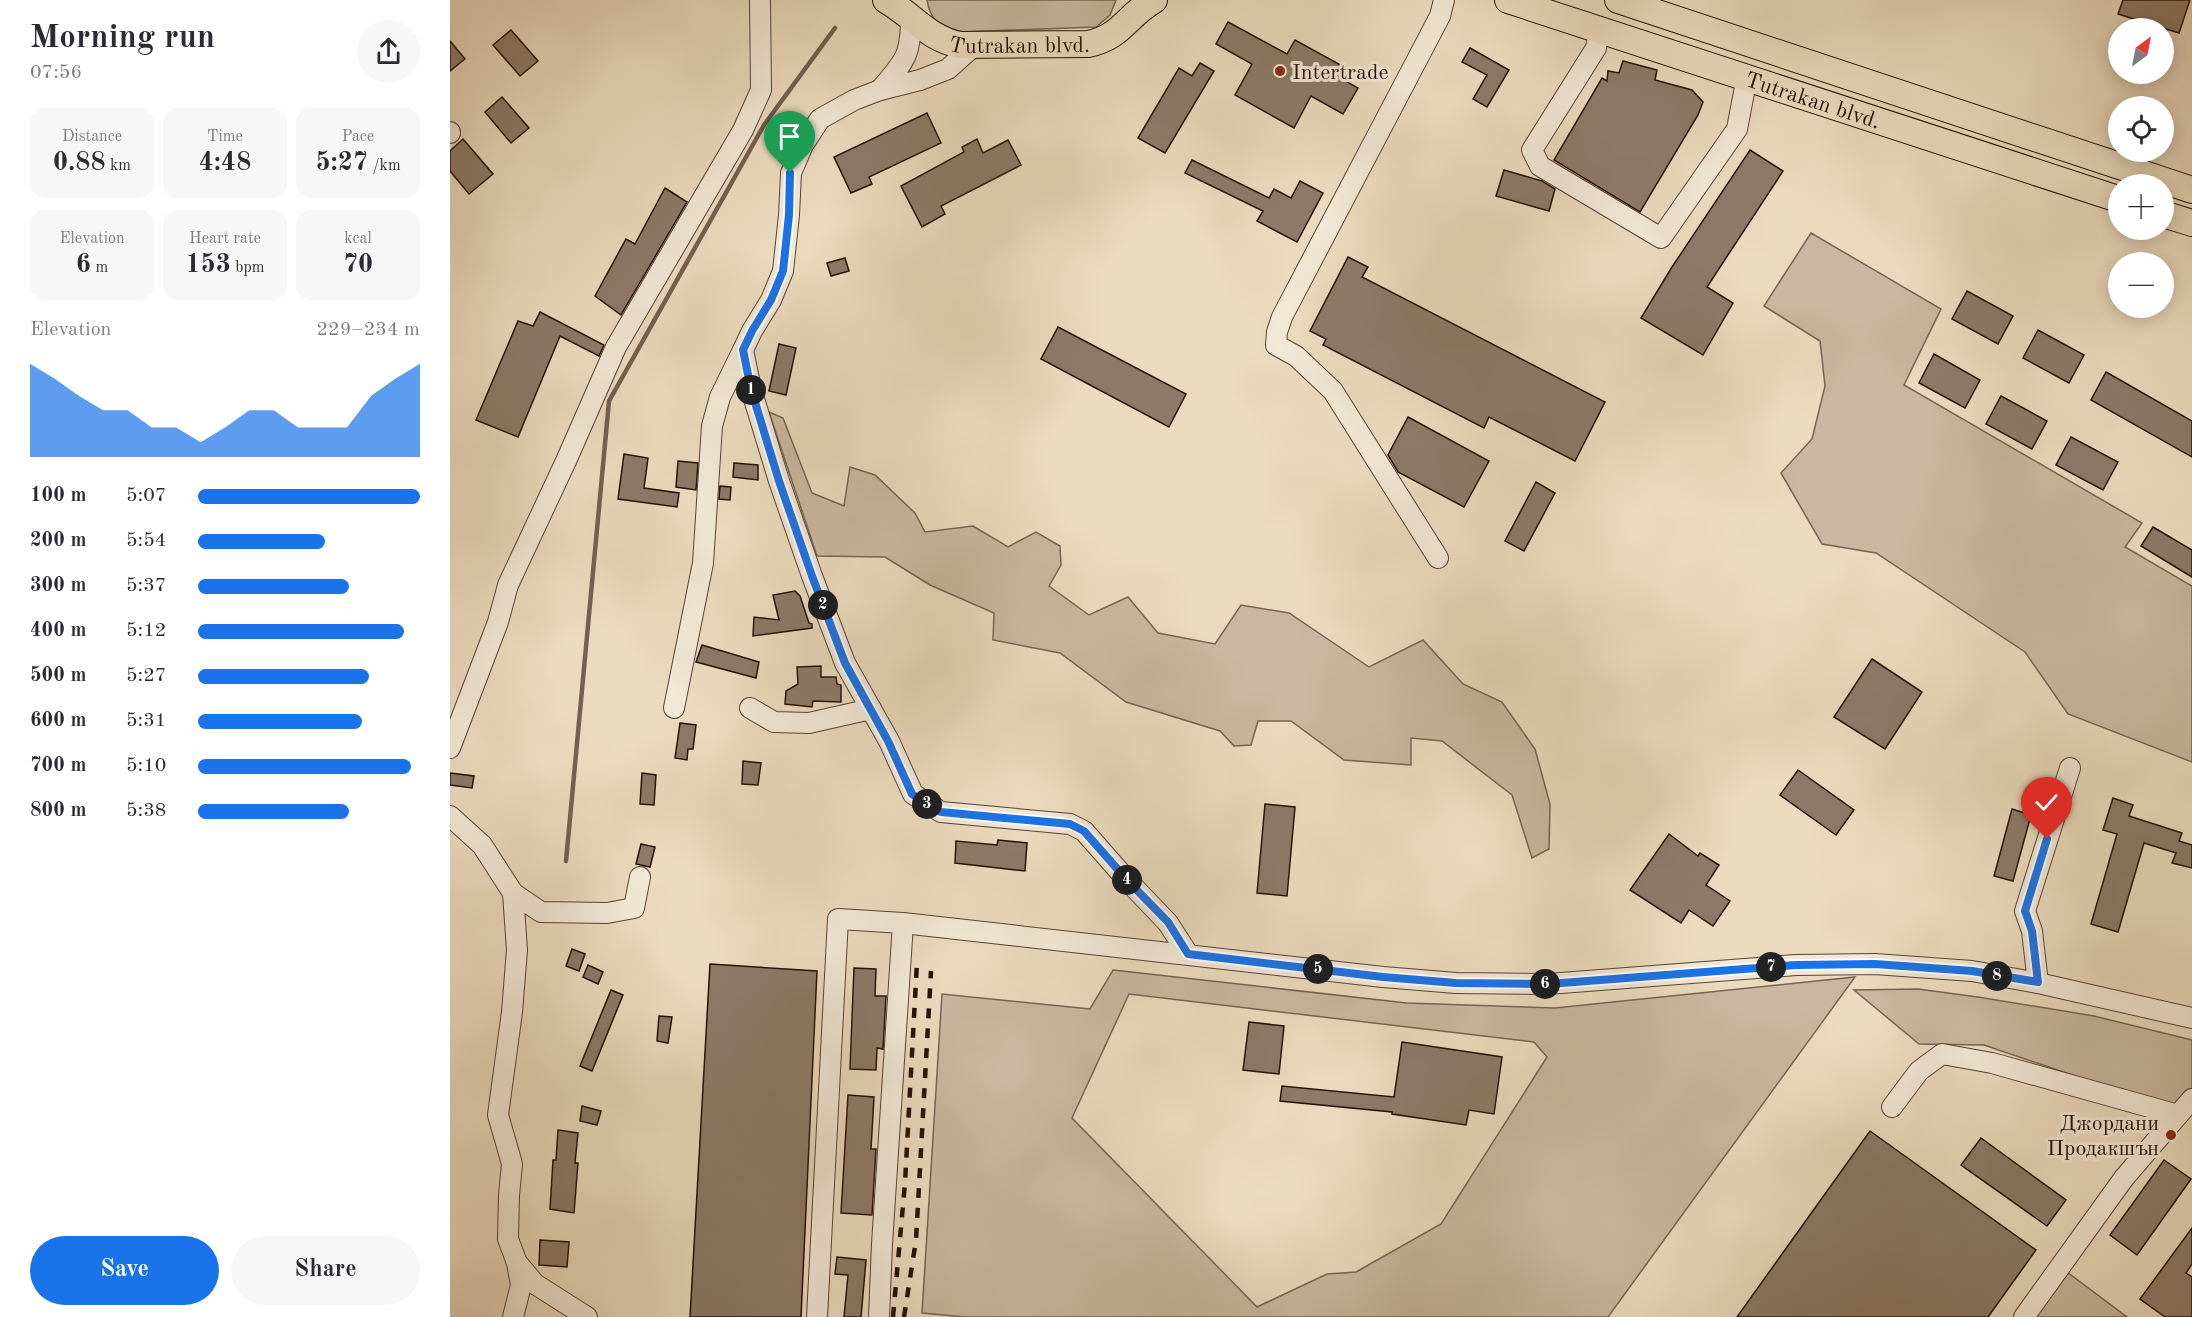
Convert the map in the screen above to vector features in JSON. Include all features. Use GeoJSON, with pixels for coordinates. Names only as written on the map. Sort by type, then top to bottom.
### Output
{"type":"FeatureCollection","features":[{"type":"Feature","properties":{"kind":"main road","name":"Tutrakan blvd."},"geometry":{"type":"LineString","coordinates":[[886,0],[912,9],[932,35],[945,42],[960,45],[1088,44],[1112,36],[1154,0]]}},
{"type":"Feature","properties":{"kind":"main road"},"geometry":{"type":"LineString","coordinates":[[1122,27],[1128,0]]}},
{"type":"Feature","properties":{"kind":"main road","name":"Tutrakan blvd."},"geometry":{"type":"LineString","coordinates":[[1508,0],[2108,196]]}},
{"type":"Feature","properties":{"kind":"main road","name":"Tutrakan blvd."},"geometry":{"type":"LineString","coordinates":[[1618,0],[2192,190]]}},
{"type":"Feature","properties":{"kind":"main road"},"geometry":{"type":"LineString","coordinates":[[2174,217],[2192,223]]}},
{"type":"Feature","properties":{"kind":"street"},"geometry":{"type":"LineString","coordinates":[[450,748],[498,622],[508,585],[567,461],[616,347],[743,130],[761,90],[760,0]]}},
{"type":"Feature","properties":{"kind":"street"},"geometry":{"type":"LineString","coordinates":[[1438,558],[1333,392],[1296,356],[1276,345],[1282,317],[1440,16],[1444,0]]}},
{"type":"Feature","properties":{"kind":"street"},"geometry":{"type":"LineString","coordinates":[[880,90],[907,57],[911,42],[912,9]]}},
{"type":"Feature","properties":{"kind":"street"},"geometry":{"type":"LineString","coordinates":[[1599,29],[1596,48],[1532,150],[1540,166],[1661,238],[1737,129],[1747,77]]}},
{"type":"Feature","properties":{"kind":"street"},"geometry":{"type":"LineString","coordinates":[[674,708],[703,563],[712,426],[720,397],[752,331],[771,300],[783,271],[789,215],[790,173],[803,145],[820,119],[845,104],[880,90],[920,80],[948,69],[976,44]]}},
{"type":"Feature","properties":{"kind":"street"},"geometry":{"type":"LineString","coordinates":[[743,350],[751,389],[779,481],[845,663],[871,709],[912,794],[941,812],[1070,824],[1084,831],[1168,922],[1188,954]]}},
{"type":"Feature","properties":{"kind":"street"},"geometry":{"type":"LineString","coordinates":[[750,708],[774,722],[809,723],[871,709]]}},
{"type":"Feature","properties":{"kind":"street"},"geometry":{"type":"LineString","coordinates":[[2038,982],[2032,931],[2025,911],[2070,768]]}},
{"type":"Feature","properties":{"kind":"street"},"geometry":{"type":"LineString","coordinates":[[450,816],[482,845],[513,893],[541,912],[607,913],[634,909],[640,877]]}},
{"type":"Feature","properties":{"kind":"street"},"geometry":{"type":"LineString","coordinates":[[513,893],[517,950],[512,1012],[498,1115],[512,1164],[508,1195],[508,1239],[517,1263],[521,1286],[513,1317]]}},
{"type":"Feature","properties":{"kind":"street"},"geometry":{"type":"LineString","coordinates":[[817,1317],[838,919],[903,922],[1383,977],[1456,983],[1548,984],[1796,965],[1875,964],[1972,971],[2038,982],[2191,1015]]}},
{"type":"Feature","properties":{"kind":"street"},"geometry":{"type":"LineString","coordinates":[[879,1317],[903,922]]}},
{"type":"Feature","properties":{"kind":"street"},"geometry":{"type":"LineString","coordinates":[[1892,1107],[1919,1071],[1942,1054],[1992,1063],[2178,1115]]}},
{"type":"Feature","properties":{"kind":"street"},"geometry":{"type":"LineString","coordinates":[[2024,1317],[2124,1178],[2192,1099]]}},
{"type":"Feature","properties":{"kind":"street"},"geometry":{"type":"LineString","coordinates":[[517,1263],[535,1284],[587,1317]]}},
{"type":"Feature","properties":{"kind":"shaded area"},"geometry":{"type":"Polygon","coordinates":[[[927,0],[1116,0],[1110,15],[1096,27],[958,32],[946,27],[933,17],[927,0]]]}},
{"type":"Feature","properties":{"kind":"shaded area"},"geometry":{"type":"Polygon","coordinates":[[[1811,233],[1941,309],[1904,385],[2142,523],[2125,547],[2192,586],[2192,762],[2068,714],[2025,652],[1876,553],[1822,544],[1781,473],[1812,439],[1825,386],[1820,341],[1764,306],[1811,233]]]}},
{"type":"Feature","properties":{"kind":"shaded area"},"geometry":{"type":"Polygon","coordinates":[[[769,412],[783,418],[812,493],[844,506],[850,467],[875,475],[915,513],[925,532],[973,526],[1008,547],[1036,532],[1060,546],[1061,565],[1049,586],[1089,615],[1128,597],[1158,633],[1215,644],[1241,605],[1289,613],[1369,667],[1423,640],[1463,684],[1502,702],[1535,749],[1550,804],[1549,849],[1532,858],[1512,795],[1442,741],[1411,738],[1411,765],[1344,760],[1291,721],[1258,721],[1251,745],[1234,746],[1220,731],[1126,702],[1060,653],[993,640],[994,613],[930,585],[885,557],[817,556],[769,412]]]}},
{"type":"Feature","properties":{"kind":"shaded area"},"geometry":{"type":"Polygon","coordinates":[[[1113,970],[1407,1003],[1555,1008],[1855,977],[1608,1317],[964,1317],[922,1313],[942,994],[1090,1009],[1113,970]],[[1129,994],[1072,1118],[1257,1307],[1327,1274],[1356,1272],[1441,1224],[1547,1057],[1534,1042],[1129,994]]]}},
{"type":"Feature","properties":{"kind":"shaded area"},"geometry":{"type":"Polygon","coordinates":[[[1918,989],[2094,1016],[2192,1040],[2192,1094],[2178,1111],[1984,1045],[1919,1044],[1854,990],[1918,989]]]}},
{"type":"Feature","properties":{"kind":"shaded area"},"geometry":{"type":"Polygon","coordinates":[[[2067,1272],[2127,1317],[2035,1317],[2067,1272]]]}},
{"type":"Feature","properties":{"kind":"building"},"geometry":{"type":"Polygon","coordinates":[[[2123,0],[2190,0],[2179,33],[2174,31],[2174,18],[2131,18],[2118,14],[2123,0]]]}},
{"type":"Feature","properties":{"kind":"building"},"geometry":{"type":"Polygon","coordinates":[[[1228,22],[1287,54],[1295,40],[1346,68],[1340,78],[1358,88],[1343,114],[1311,96],[1294,128],[1235,95],[1252,64],[1216,44],[1228,22]]]}},
{"type":"Feature","properties":{"kind":"building"},"geometry":{"type":"Polygon","coordinates":[[[511,30],[538,61],[520,76],[493,45],[511,30]]]}},
{"type":"Feature","properties":{"kind":"building"},"geometry":{"type":"Polygon","coordinates":[[[450,41],[465,59],[450,71],[450,41]]]}},
{"type":"Feature","properties":{"kind":"building"},"geometry":{"type":"Polygon","coordinates":[[[1470,48],[1509,70],[1487,107],[1473,99],[1487,75],[1462,62],[1470,48]]]}},
{"type":"Feature","properties":{"kind":"building"},"geometry":{"type":"Polygon","coordinates":[[[1623,61],[1657,70],[1655,80],[1692,90],[1703,102],[1698,115],[1640,212],[1554,160],[1602,78],[1607,81],[1608,71],[1619,73],[1623,61]]]}},
{"type":"Feature","properties":{"kind":"building"},"geometry":{"type":"Polygon","coordinates":[[[1200,63],[1214,71],[1165,153],[1138,138],[1179,68],[1192,76],[1200,63]]]}},
{"type":"Feature","properties":{"kind":"building"},"geometry":{"type":"Polygon","coordinates":[[[502,97],[529,128],[511,143],[485,112],[502,97]]]}},
{"type":"Feature","properties":{"kind":"building"},"geometry":{"type":"Polygon","coordinates":[[[927,113],[941,143],[869,177],[872,184],[851,193],[834,157],[927,113]]]}},
{"type":"Feature","properties":{"kind":"building"},"geometry":{"type":"Polygon","coordinates":[[[463,139],[493,174],[469,194],[450,171],[450,151],[463,139]]]}},
{"type":"Feature","properties":{"kind":"building"},"geometry":{"type":"Polygon","coordinates":[[[977,139],[983,153],[1008,140],[1021,165],[941,206],[945,214],[922,227],[901,186],[964,152],[962,147],[977,139]]]}},
{"type":"Feature","properties":{"kind":"building"},"geometry":{"type":"Polygon","coordinates":[[[1750,150],[1783,171],[1707,287],[1733,303],[1703,355],[1641,318],[1750,150]]]}},
{"type":"Feature","properties":{"kind":"building"},"geometry":{"type":"Polygon","coordinates":[[[1192,160],[1269,198],[1274,189],[1291,198],[1300,181],[1323,193],[1297,242],[1257,221],[1263,211],[1185,173],[1192,160]]]}},
{"type":"Feature","properties":{"kind":"building"},"geometry":{"type":"Polygon","coordinates":[[[1504,170],[1542,181],[1555,189],[1549,211],[1496,196],[1504,170]]]}},
{"type":"Feature","properties":{"kind":"building"},"geometry":{"type":"Polygon","coordinates":[[[665,188],[687,202],[621,315],[595,296],[626,239],[635,244],[665,188]]]}},
{"type":"Feature","properties":{"kind":"building"},"geometry":{"type":"Polygon","coordinates":[[[1348,257],[1368,267],[1362,277],[1605,402],[1575,461],[1489,417],[1484,428],[1323,345],[1326,339],[1310,331],[1348,257]]]}},
{"type":"Feature","properties":{"kind":"building"},"geometry":{"type":"Polygon","coordinates":[[[845,258],[849,271],[831,276],[827,263],[845,258]]]}},
{"type":"Feature","properties":{"kind":"building"},"geometry":{"type":"Polygon","coordinates":[[[1967,291],[2013,316],[1998,344],[1952,319],[1967,291]]]}},
{"type":"Feature","properties":{"kind":"building"},"geometry":{"type":"Polygon","coordinates":[[[540,312],[604,345],[599,356],[560,336],[518,437],[476,420],[518,321],[533,326],[540,312]]]}},
{"type":"Feature","properties":{"kind":"building"},"geometry":{"type":"Polygon","coordinates":[[[1058,327],[1186,394],[1169,427],[1041,359],[1058,327]]]}},
{"type":"Feature","properties":{"kind":"building"},"geometry":{"type":"Polygon","coordinates":[[[2038,330],[2084,355],[2069,383],[2023,358],[2038,330]]]}},
{"type":"Feature","properties":{"kind":"building"},"geometry":{"type":"Polygon","coordinates":[[[779,344],[796,348],[786,395],[769,391],[779,344]]]}},
{"type":"Feature","properties":{"kind":"building"},"geometry":{"type":"Polygon","coordinates":[[[1934,354],[1980,380],[1965,408],[1919,383],[1934,354]]]}},
{"type":"Feature","properties":{"kind":"building"},"geometry":{"type":"Polygon","coordinates":[[[2106,372],[2192,421],[2192,457],[2091,400],[2106,372]]]}},
{"type":"Feature","properties":{"kind":"building"},"geometry":{"type":"Polygon","coordinates":[[[2001,396],[2047,421],[2032,449],[1986,424],[2001,396]]]}},
{"type":"Feature","properties":{"kind":"building"},"geometry":{"type":"Polygon","coordinates":[[[1408,417],[1489,461],[1464,507],[1398,472],[1388,455],[1408,417]]]}},
{"type":"Feature","properties":{"kind":"building"},"geometry":{"type":"Polygon","coordinates":[[[2071,437],[2118,462],[2103,490],[2056,465],[2071,437]]]}},
{"type":"Feature","properties":{"kind":"building"},"geometry":{"type":"Polygon","coordinates":[[[624,454],[648,458],[644,488],[679,493],[677,507],[618,499],[624,454]]]}},
{"type":"Feature","properties":{"kind":"building"},"geometry":{"type":"Polygon","coordinates":[[[678,461],[698,463],[696,490],[676,487],[678,461]]]}},
{"type":"Feature","properties":{"kind":"building"},"geometry":{"type":"Polygon","coordinates":[[[734,463],[758,465],[758,480],[733,477],[734,463]]]}},
{"type":"Feature","properties":{"kind":"building"},"geometry":{"type":"Polygon","coordinates":[[[1536,482],[1555,493],[1524,551],[1505,541],[1536,482]]]}},
{"type":"Feature","properties":{"kind":"building"},"geometry":{"type":"Polygon","coordinates":[[[720,486],[731,487],[730,500],[719,499],[720,486]]]}},
{"type":"Feature","properties":{"kind":"building"},"geometry":{"type":"Polygon","coordinates":[[[2153,527],[2192,550],[2192,577],[2141,546],[2153,527]]]}},
{"type":"Feature","properties":{"kind":"building"},"geometry":{"type":"Polygon","coordinates":[[[795,591],[800,596],[812,628],[753,636],[754,617],[779,620],[773,595],[795,591]]]}},
{"type":"Feature","properties":{"kind":"building"},"geometry":{"type":"Polygon","coordinates":[[[702,645],[759,662],[756,678],[696,662],[702,645]]]}},
{"type":"Feature","properties":{"kind":"building"},"geometry":{"type":"Polygon","coordinates":[[[1872,659],[1922,692],[1885,749],[1834,717],[1872,659]]]}},
{"type":"Feature","properties":{"kind":"building"},"geometry":{"type":"Polygon","coordinates":[[[821,666],[821,677],[836,677],[837,684],[841,685],[841,702],[813,701],[812,707],[785,704],[786,691],[798,684],[797,667],[821,666]]]}},
{"type":"Feature","properties":{"kind":"building"},"geometry":{"type":"Polygon","coordinates":[[[680,723],[696,725],[693,749],[688,749],[687,760],[675,758],[680,723]]]}},
{"type":"Feature","properties":{"kind":"building"},"geometry":{"type":"Polygon","coordinates":[[[743,761],[761,763],[758,785],[742,784],[743,761]]]}},
{"type":"Feature","properties":{"kind":"building"},"geometry":{"type":"Polygon","coordinates":[[[1798,770],[1854,810],[1836,835],[1780,795],[1798,770]]]}},
{"type":"Feature","properties":{"kind":"building"},"geometry":{"type":"Polygon","coordinates":[[[450,773],[474,776],[472,788],[450,785],[450,773]]]}},
{"type":"Feature","properties":{"kind":"building"},"geometry":{"type":"Polygon","coordinates":[[[642,773],[656,775],[654,805],[640,804],[642,773]]]}},
{"type":"Feature","properties":{"kind":"building"},"geometry":{"type":"Polygon","coordinates":[[[2113,798],[2133,805],[2129,816],[2182,833],[2179,841],[2192,845],[2192,868],[2172,863],[2176,853],[2144,843],[2118,932],[2091,924],[2117,834],[2103,830],[2113,798]]]}},
{"type":"Feature","properties":{"kind":"building"},"geometry":{"type":"Polygon","coordinates":[[[1265,804],[1295,807],[1287,896],[1257,893],[1265,804]]]}},
{"type":"Feature","properties":{"kind":"building"},"geometry":{"type":"Polygon","coordinates":[[[2012,809],[2031,815],[2013,881],[1994,876],[2012,809]]]}},
{"type":"Feature","properties":{"kind":"building"},"geometry":{"type":"Polygon","coordinates":[[[1669,834],[1698,856],[1700,853],[1719,865],[1706,885],[1730,901],[1713,926],[1689,910],[1681,923],[1630,890],[1669,834]]]}},
{"type":"Feature","properties":{"kind":"building"},"geometry":{"type":"Polygon","coordinates":[[[998,840],[1027,843],[1025,871],[955,863],[956,841],[997,845],[998,840]]]}},
{"type":"Feature","properties":{"kind":"building"},"geometry":{"type":"Polygon","coordinates":[[[641,844],[655,847],[650,867],[636,864],[641,844]]]}},
{"type":"Feature","properties":{"kind":"building"},"geometry":{"type":"Polygon","coordinates":[[[572,949],[585,954],[579,971],[566,966],[572,949]]]}},
{"type":"Feature","properties":{"kind":"building"},"geometry":{"type":"Polygon","coordinates":[[[710,964],[817,971],[801,1317],[690,1317],[710,964]]]}},
{"type":"Feature","properties":{"kind":"building"},"geometry":{"type":"Polygon","coordinates":[[[588,965],[603,972],[598,984],[583,977],[588,965]]]}},
{"type":"Feature","properties":{"kind":"building"},"geometry":{"type":"Polygon","coordinates":[[[854,968],[876,969],[875,996],[886,996],[883,1049],[877,1048],[876,1070],[850,1069],[854,968]]]}},
{"type":"Feature","properties":{"kind":"building"},"geometry":{"type":"Polygon","coordinates":[[[611,990],[623,995],[592,1071],[580,1066],[611,990]]]}},
{"type":"Feature","properties":{"kind":"building"},"geometry":{"type":"Polygon","coordinates":[[[659,1016],[672,1017],[668,1043],[657,1041],[659,1016]]]}},
{"type":"Feature","properties":{"kind":"building"},"geometry":{"type":"Polygon","coordinates":[[[1249,1022],[1284,1026],[1279,1074],[1243,1070],[1249,1022]]]}},
{"type":"Feature","properties":{"kind":"building"},"geometry":{"type":"Polygon","coordinates":[[[1402,1042],[1502,1057],[1494,1114],[1469,1110],[1466,1125],[1392,1114],[1392,1112],[1280,1101],[1282,1086],[1394,1097],[1402,1042]]]}},
{"type":"Feature","properties":{"kind":"building"},"geometry":{"type":"Polygon","coordinates":[[[848,1095],[874,1097],[871,1149],[876,1149],[872,1215],[841,1213],[848,1095]]]}},
{"type":"Feature","properties":{"kind":"building"},"geometry":{"type":"Polygon","coordinates":[[[582,1106],[601,1111],[597,1125],[580,1121],[582,1106]]]}},
{"type":"Feature","properties":{"kind":"building"},"geometry":{"type":"Polygon","coordinates":[[[558,1130],[578,1133],[574,1213],[550,1209],[553,1160],[556,1160],[558,1130]]]}},
{"type":"Feature","properties":{"kind":"building"},"geometry":{"type":"Polygon","coordinates":[[[1870,1131],[2036,1250],[1988,1317],[1737,1317],[1870,1131]]]}},
{"type":"Feature","properties":{"kind":"building"},"geometry":{"type":"Polygon","coordinates":[[[1981,1138],[2066,1200],[2047,1226],[1961,1165],[1981,1138]]]}},
{"type":"Feature","properties":{"kind":"building"},"geometry":{"type":"Polygon","coordinates":[[[2164,1160],[2191,1179],[2137,1255],[2110,1235],[2164,1160]]]}},
{"type":"Feature","properties":{"kind":"building"},"geometry":{"type":"Polygon","coordinates":[[[2192,1228],[2192,1264],[2186,1273],[2192,1277],[2192,1317],[2165,1317],[2140,1299],[2192,1228]]]}},
{"type":"Feature","properties":{"kind":"building"},"geometry":{"type":"Polygon","coordinates":[[[540,1240],[569,1242],[567,1267],[539,1265],[540,1240]]]}},
{"type":"Feature","properties":{"kind":"building"},"geometry":{"type":"Polygon","coordinates":[[[837,1257],[866,1260],[861,1317],[844,1317],[848,1275],[835,1274],[837,1257]]]}},
{"type":"Feature","properties":{"kind":"waterway"},"geometry":{"type":"LineString","coordinates":[[566,861],[609,401],[764,125],[835,28]]}},
{"type":"Feature","properties":{"kind":"railway"},"geometry":{"type":"LineString","coordinates":[[893,1317],[905,1183],[917,962]]}},
{"type":"Feature","properties":{"kind":"railway"},"geometry":{"type":"LineString","coordinates":[[904,1317],[916,1240],[931,971]]}},
{"type":"Feature","properties":{"kind":"place","name":"Intertrade"},"geometry":{"type":"Point","coordinates":[1280,71]}},
{"type":"Feature","properties":{"kind":"place","name":"Джордани Продакшън"},"geometry":{"type":"Point","coordinates":[2171,1135]}},
{"type":"Feature","properties":{"kind":"route"},"geometry":{"type":"LineString","coordinates":[[790,173],[789,215],[783,271],[771,300],[743,350],[751,389],[779,481],[845,663],[888,741],[912,794],[941,812],[1070,824],[1084,831],[1168,922],[1188,954],[1383,977],[1456,983],[1548,984],[1796,965],[1875,964],[1972,971],[2038,982],[2032,931],[2025,911],[2047,839]]}}]}
